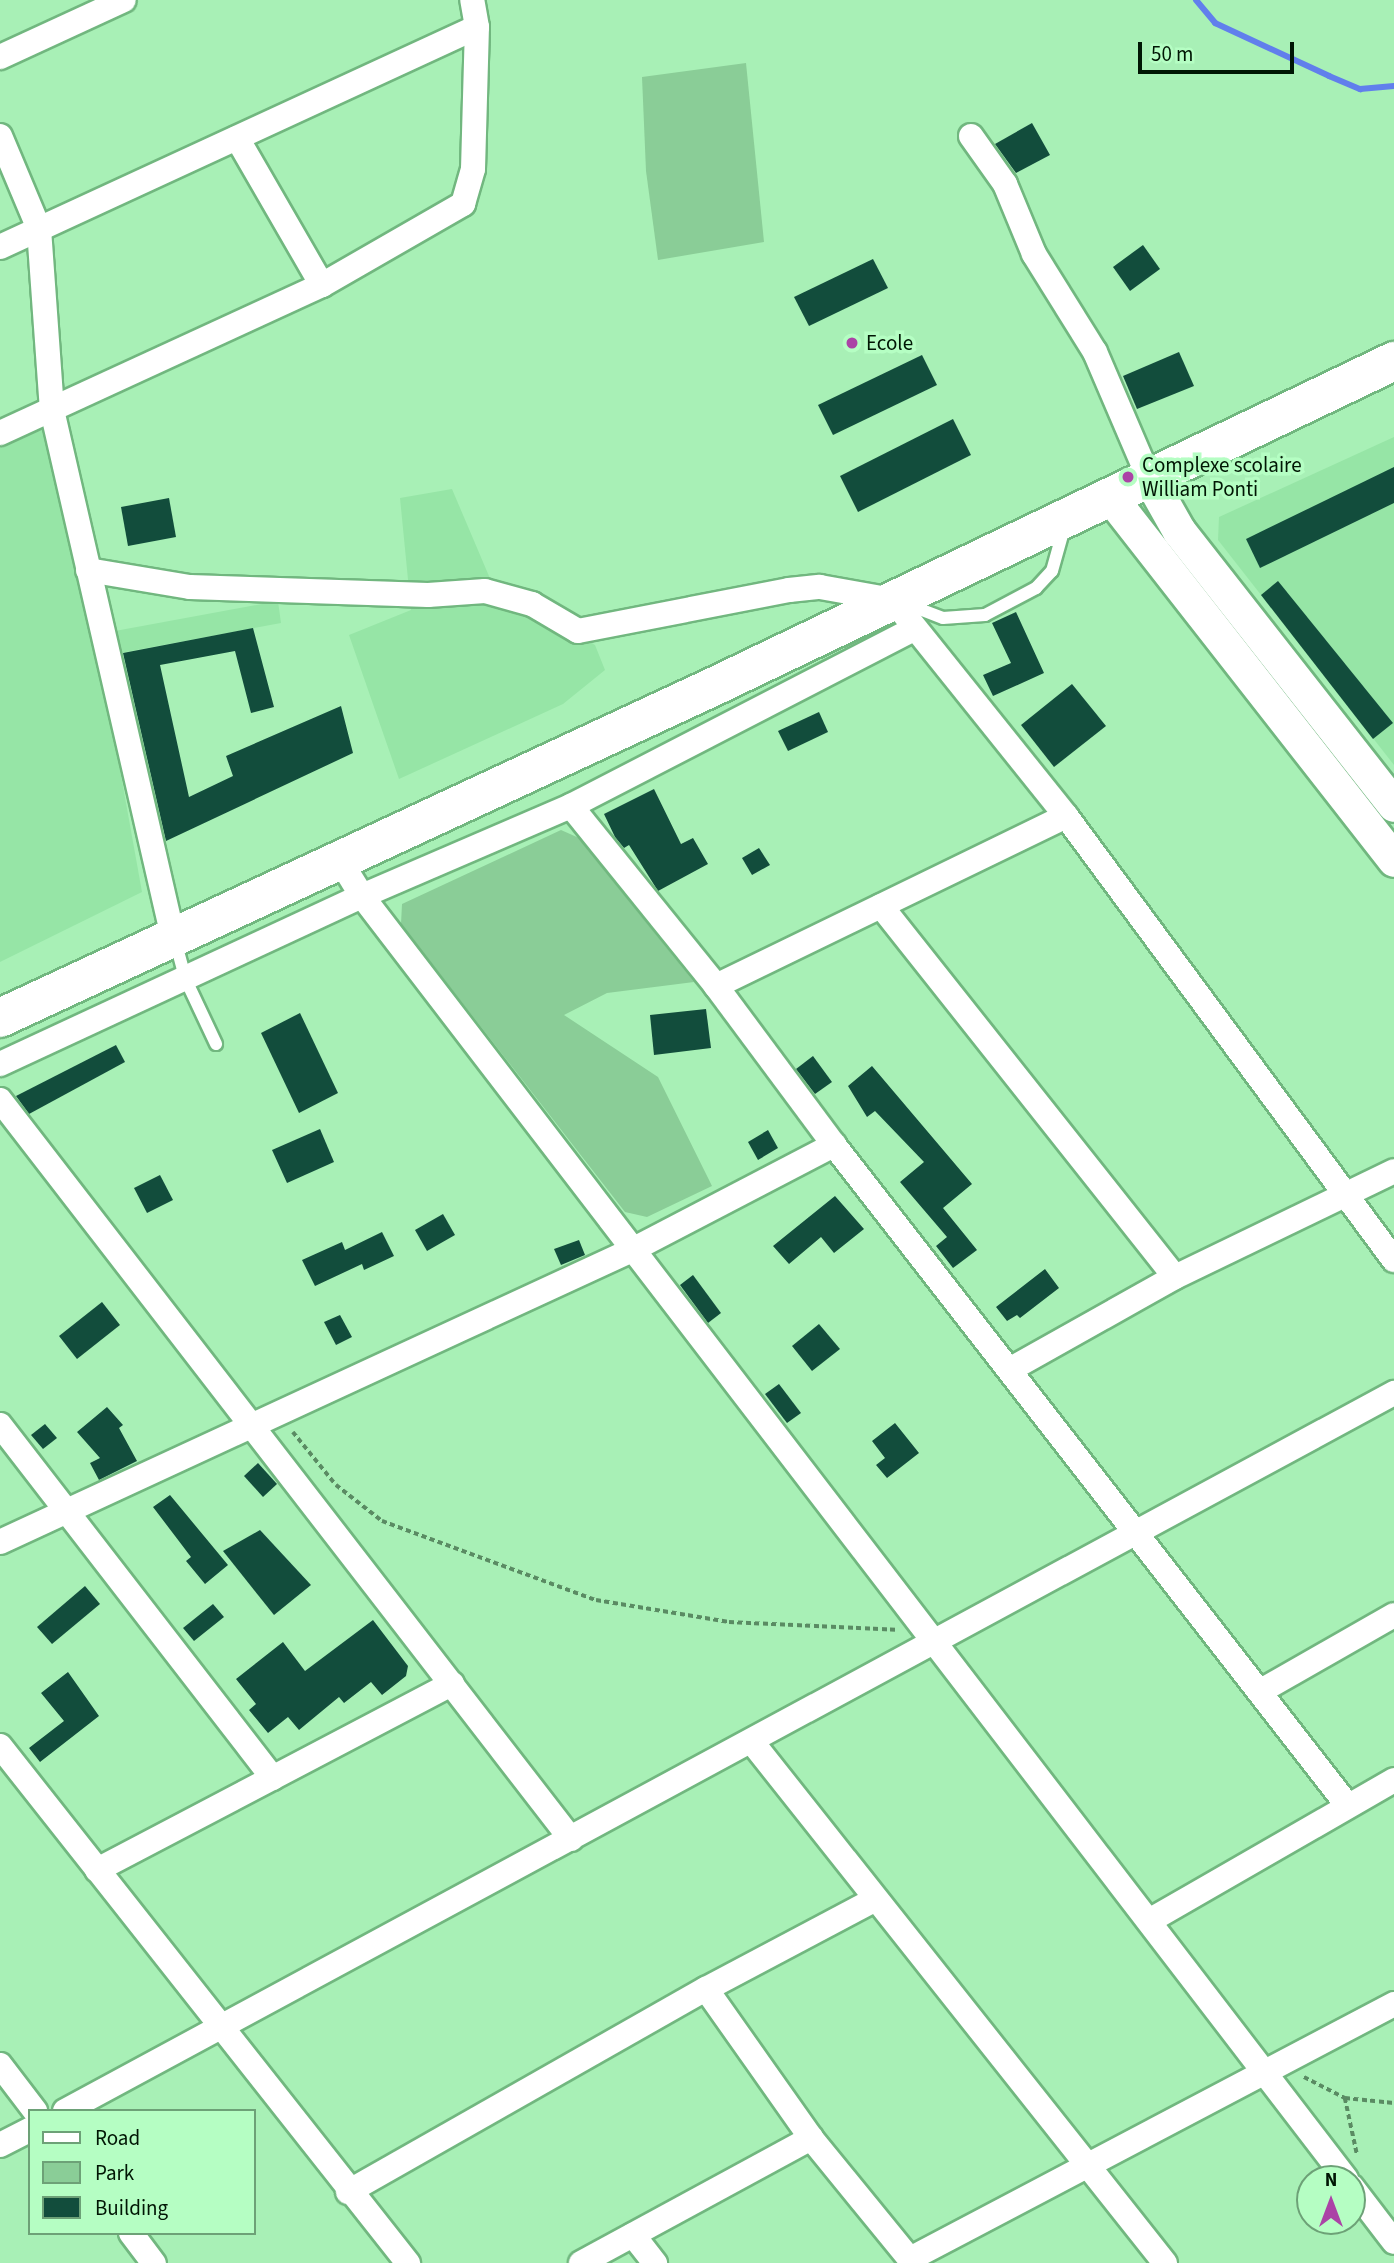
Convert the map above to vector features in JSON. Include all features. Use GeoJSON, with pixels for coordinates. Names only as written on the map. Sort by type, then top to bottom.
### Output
{"type":"FeatureCollection","features":[{"type":"Feature","properties":{"kind":"highway"},"geometry":{"type":"LineString","coordinates":[[0,1018],[339,859],[905,607],[1067,515],[1394,361]]}},
{"type":"Feature","properties":{"kind":"street"},"geometry":{"type":"LineString","coordinates":[[0,57],[124,0]]}},
{"type":"Feature","properties":{"kind":"street"},"geometry":{"type":"LineString","coordinates":[[0,433],[322,285],[464,204],[473,169],[477,27],[472,0]]}},
{"type":"Feature","properties":{"kind":"street"},"geometry":{"type":"LineString","coordinates":[[0,247],[477,27]]}},
{"type":"Feature","properties":{"kind":"street"},"geometry":{"type":"LineString","coordinates":[[0,136],[39,229],[52,410],[173,937]]}},
{"type":"Feature","properties":{"kind":"street"},"geometry":{"type":"LineString","coordinates":[[971,136],[1005,184],[1034,254],[1179,531],[1394,805]]}},
{"type":"Feature","properties":{"kind":"street"},"geometry":{"type":"LineString","coordinates":[[237,138],[322,285]]}},
{"type":"Feature","properties":{"kind":"street"},"geometry":{"type":"LineString","coordinates":[[1109,495],[1394,860]]}},
{"type":"Feature","properties":{"kind":"street"},"geometry":{"type":"LineString","coordinates":[[88,570],[191,587],[428,594],[485,591],[532,604],[578,631],[820,587],[905,607],[1066,816],[1394,1260]]}},
{"type":"Feature","properties":{"kind":"street"},"geometry":{"type":"LineString","coordinates":[[0,1064],[362,896],[571,806],[905,607]]}},
{"type":"Feature","properties":{"kind":"street"},"geometry":{"type":"LineString","coordinates":[[571,806],[716,986],[834,1145],[1011,1369],[1348,1806]]}},
{"type":"Feature","properties":{"kind":"street"},"geometry":{"type":"LineString","coordinates":[[716,986],[1066,816]]}},
{"type":"Feature","properties":{"kind":"street"},"geometry":{"type":"LineString","coordinates":[[339,859],[362,896],[1149,1921],[1276,2067],[1338,2165]]}},
{"type":"Feature","properties":{"kind":"street"},"geometry":{"type":"LineString","coordinates":[[881,906],[1175,1278]]}},
{"type":"Feature","properties":{"kind":"street"},"geometry":{"type":"LineString","coordinates":[[0,1100],[571,1839]]}},
{"type":"Feature","properties":{"kind":"street"},"geometry":{"type":"LineString","coordinates":[[0,1542],[250,1424],[632,1250],[834,1145]]}},
{"type":"Feature","properties":{"kind":"street"},"geometry":{"type":"LineString","coordinates":[[1011,1369],[1175,1278],[1346,1198],[1394,1171]]}},
{"type":"Feature","properties":{"kind":"street"},"geometry":{"type":"LineString","coordinates":[[69,2109],[935,1644],[1394,1393]]}},
{"type":"Feature","properties":{"kind":"street"},"geometry":{"type":"LineString","coordinates":[[0,1425],[273,1777]]}},
{"type":"Feature","properties":{"kind":"street"},"geometry":{"type":"LineString","coordinates":[[1261,1691],[1394,1615]]}},
{"type":"Feature","properties":{"kind":"street"},"geometry":{"type":"LineString","coordinates":[[97,1870],[452,1684]]}},
{"type":"Feature","properties":{"kind":"street"},"geometry":{"type":"LineString","coordinates":[[752,1742],[874,1900],[1092,2165],[1165,2263]]}},
{"type":"Feature","properties":{"kind":"street"},"geometry":{"type":"LineString","coordinates":[[0,1746],[348,2192],[408,2263]]}},
{"type":"Feature","properties":{"kind":"street"},"geometry":{"type":"LineString","coordinates":[[1149,1921],[1394,1780]]}},
{"type":"Feature","properties":{"kind":"street"},"geometry":{"type":"LineString","coordinates":[[348,2192],[706,1989],[874,1900]]}},
{"type":"Feature","properties":{"kind":"street"},"geometry":{"type":"LineString","coordinates":[[706,1989],[811,2138],[911,2261],[1394,2004]]}},
{"type":"Feature","properties":{"kind":"street"},"geometry":{"type":"LineString","coordinates":[[0,2065],[33,2109]]}},
{"type":"Feature","properties":{"kind":"street"},"geometry":{"type":"LineString","coordinates":[[0,2145],[28,2131]]}},
{"type":"Feature","properties":{"kind":"street"},"geometry":{"type":"LineString","coordinates":[[581,2263],[811,2138]]}},
{"type":"Feature","properties":{"kind":"street"},"geometry":{"type":"LineString","coordinates":[[1366,2205],[1394,2242]]}},
{"type":"Feature","properties":{"kind":"street"},"geometry":{"type":"LineString","coordinates":[[133,2235],[154,2263]]}},
{"type":"Feature","properties":{"kind":"street"},"geometry":{"type":"LineString","coordinates":[[633,2235],[655,2263]]}},
{"type":"Feature","properties":{"kind":"lane"},"geometry":{"type":"LineString","coordinates":[[905,607],[943,618],[985,615],[1036,588],[1052,571],[1067,515]]}},
{"type":"Feature","properties":{"kind":"lane"},"geometry":{"type":"LineString","coordinates":[[173,937],[185,978],[216,1044]]}},
{"type":"Feature","properties":{"kind":"path"},"geometry":{"type":"LineString","coordinates":[[278,1413],[335,1485],[382,1521],[596,1600],[729,1622],[895,1630],[935,1644]]}},
{"type":"Feature","properties":{"kind":"path"},"geometry":{"type":"LineString","coordinates":[[1276,2067],[1346,2098],[1394,2103]]}},
{"type":"Feature","properties":{"kind":"path"},"geometry":{"type":"LineString","coordinates":[[1346,2098],[1358,2158],[1357,2165]]}},
{"type":"Feature","properties":{"kind":"shaded area"},"geometry":{"type":"Polygon","coordinates":[[[54,402],[142,892],[0,962],[0,428],[54,402]]]}},
{"type":"Feature","properties":{"kind":"shaded area"},"geometry":{"type":"Polygon","coordinates":[[[1394,437],[1394,765],[1218,540],[1219,517],[1394,437]]]}},
{"type":"Feature","properties":{"kind":"shaded area"},"geometry":{"type":"Polygon","coordinates":[[[452,489],[500,602],[533,607],[595,645],[605,670],[563,704],[399,779],[349,635],[411,610],[400,498],[452,489]]]}},
{"type":"Feature","properties":{"kind":"shaded area"},"geometry":{"type":"Polygon","coordinates":[[[278,601],[281,623],[120,653],[115,631],[278,601]]]}},
{"type":"Feature","properties":{"kind":"green space"},"geometry":{"type":"Polygon","coordinates":[[[746,63],[764,242],[658,260],[646,171],[642,77],[746,63]]]}},
{"type":"Feature","properties":{"kind":"green space"},"geometry":{"type":"Polygon","coordinates":[[[561,830],[579,838],[694,982],[607,993],[564,1015],[658,1077],[712,1186],[647,1217],[625,1212],[401,924],[402,904],[561,830]]]}},
{"type":"Feature","properties":{"kind":"building"},"geometry":{"type":"Polygon","coordinates":[[[1032,123],[1050,155],[1016,173],[995,144],[1032,123]]]}},
{"type":"Feature","properties":{"kind":"building"},"geometry":{"type":"Polygon","coordinates":[[[1143,245],[1160,269],[1130,291],[1113,267],[1143,245]]]}},
{"type":"Feature","properties":{"kind":"building"},"geometry":{"type":"Polygon","coordinates":[[[873,259],[888,288],[809,326],[794,297],[873,259]]]}},
{"type":"Feature","properties":{"kind":"building"},"geometry":{"type":"Polygon","coordinates":[[[1179,352],[1194,386],[1137,409],[1123,376],[1179,352]]]}},
{"type":"Feature","properties":{"kind":"building"},"geometry":{"type":"Polygon","coordinates":[[[922,355],[937,385],[833,435],[818,405],[922,355]]]}},
{"type":"Feature","properties":{"kind":"building"},"geometry":{"type":"Polygon","coordinates":[[[953,419],[971,455],[858,512],[840,476],[953,419]]]}},
{"type":"Feature","properties":{"kind":"building"},"geometry":{"type":"Polygon","coordinates":[[[1394,467],[1394,503],[1260,568],[1246,539],[1394,467]]]}},
{"type":"Feature","properties":{"kind":"building"},"geometry":{"type":"Polygon","coordinates":[[[169,498],[176,537],[128,546],[121,507],[169,498]]]}},
{"type":"Feature","properties":{"kind":"building"},"geometry":{"type":"Polygon","coordinates":[[[1278,581],[1393,723],[1373,739],[1261,595],[1278,581]]]}},
{"type":"Feature","properties":{"kind":"building"},"geometry":{"type":"Polygon","coordinates":[[[1016,612],[1044,673],[993,696],[983,675],[1011,663],[992,623],[1016,612]]]}},
{"type":"Feature","properties":{"kind":"building"},"geometry":{"type":"Polygon","coordinates":[[[253,628],[274,707],[251,713],[235,651],[160,665],[189,797],[233,776],[226,756],[341,706],[353,753],[166,841],[123,653],[253,628]]]}},
{"type":"Feature","properties":{"kind":"building"},"geometry":{"type":"Polygon","coordinates":[[[1072,684],[1106,726],[1054,767],[1021,725],[1072,684]]]}},
{"type":"Feature","properties":{"kind":"building"},"geometry":{"type":"Polygon","coordinates":[[[819,712],[828,732],[788,751],[778,731],[819,712]]]}},
{"type":"Feature","properties":{"kind":"building"},"geometry":{"type":"Polygon","coordinates":[[[654,789],[681,844],[693,838],[708,864],[658,891],[629,845],[624,848],[615,837],[604,814],[654,789]]]}},
{"type":"Feature","properties":{"kind":"building"},"geometry":{"type":"Polygon","coordinates":[[[759,848],[770,865],[752,875],[742,858],[759,848]]]}},
{"type":"Feature","properties":{"kind":"building"},"geometry":{"type":"Polygon","coordinates":[[[706,1009],[711,1048],[654,1055],[650,1015],[706,1009]]]}},
{"type":"Feature","properties":{"kind":"building"},"geometry":{"type":"Polygon","coordinates":[[[300,1013],[338,1093],[299,1113],[261,1033],[300,1013]]]}},
{"type":"Feature","properties":{"kind":"building"},"geometry":{"type":"Polygon","coordinates":[[[116,1045],[125,1062],[29,1114],[16,1096],[116,1045]]]}},
{"type":"Feature","properties":{"kind":"building"},"geometry":{"type":"Polygon","coordinates":[[[813,1056],[832,1082],[815,1094],[796,1069],[813,1056]]]}},
{"type":"Feature","properties":{"kind":"building"},"geometry":{"type":"Polygon","coordinates":[[[872,1066],[972,1184],[943,1208],[977,1250],[953,1268],[936,1246],[947,1237],[900,1182],[924,1162],[875,1111],[867,1117],[848,1086],[872,1066]]]}},
{"type":"Feature","properties":{"kind":"building"},"geometry":{"type":"Polygon","coordinates":[[[320,1129],[334,1162],[287,1183],[272,1150],[320,1129]]]}},
{"type":"Feature","properties":{"kind":"building"},"geometry":{"type":"Polygon","coordinates":[[[768,1130],[778,1148],[758,1160],[748,1142],[768,1130]]]}},
{"type":"Feature","properties":{"kind":"building"},"geometry":{"type":"Polygon","coordinates":[[[160,1175],[173,1200],[147,1213],[134,1188],[160,1175]]]}},
{"type":"Feature","properties":{"kind":"building"},"geometry":{"type":"Polygon","coordinates":[[[835,1196],[864,1229],[834,1253],[821,1237],[789,1264],[773,1246],[835,1196]]]}},
{"type":"Feature","properties":{"kind":"building"},"geometry":{"type":"Polygon","coordinates":[[[443,1214],[455,1235],[427,1251],[415,1230],[443,1214]]]}},
{"type":"Feature","properties":{"kind":"building"},"geometry":{"type":"Polygon","coordinates":[[[382,1232],[394,1256],[364,1270],[362,1264],[315,1286],[302,1260],[342,1242],[345,1250],[382,1232]]]}},
{"type":"Feature","properties":{"kind":"building"},"geometry":{"type":"Polygon","coordinates":[[[579,1240],[585,1255],[561,1265],[554,1249],[579,1240]]]}},
{"type":"Feature","properties":{"kind":"building"},"geometry":{"type":"Polygon","coordinates":[[[1045,1269],[1059,1288],[1020,1318],[1017,1315],[1007,1321],[996,1307],[1045,1269]]]}},
{"type":"Feature","properties":{"kind":"building"},"geometry":{"type":"Polygon","coordinates":[[[693,1275],[721,1313],[708,1323],[680,1285],[693,1275]]]}},
{"type":"Feature","properties":{"kind":"building"},"geometry":{"type":"Polygon","coordinates":[[[102,1302],[120,1325],[77,1359],[59,1336],[102,1302]]]}},
{"type":"Feature","properties":{"kind":"building"},"geometry":{"type":"Polygon","coordinates":[[[340,1315],[352,1337],[336,1345],[324,1322],[340,1315]]]}},
{"type":"Feature","properties":{"kind":"building"},"geometry":{"type":"Polygon","coordinates":[[[819,1324],[840,1349],[812,1371],[792,1346],[819,1324]]]}},
{"type":"Feature","properties":{"kind":"building"},"geometry":{"type":"Polygon","coordinates":[[[779,1384],[801,1413],[787,1423],[765,1394],[779,1384]]]}},
{"type":"Feature","properties":{"kind":"building"},"geometry":{"type":"Polygon","coordinates":[[[107,1407],[123,1425],[119,1428],[137,1461],[99,1480],[90,1463],[100,1458],[77,1432],[107,1407]]]}},
{"type":"Feature","properties":{"kind":"building"},"geometry":{"type":"Polygon","coordinates":[[[895,1423],[919,1453],[887,1478],[876,1465],[885,1458],[872,1441],[895,1423]]]}},
{"type":"Feature","properties":{"kind":"building"},"geometry":{"type":"Polygon","coordinates":[[[45,1424],[57,1438],[43,1449],[31,1435],[45,1424]]]}},
{"type":"Feature","properties":{"kind":"building"},"geometry":{"type":"Polygon","coordinates":[[[258,1463],[277,1484],[263,1497],[244,1476],[258,1463]]]}},
{"type":"Feature","properties":{"kind":"building"},"geometry":{"type":"Polygon","coordinates":[[[170,1495],[228,1565],[205,1584],[186,1561],[191,1557],[153,1507],[170,1495]]]}},
{"type":"Feature","properties":{"kind":"building"},"geometry":{"type":"Polygon","coordinates":[[[260,1530],[311,1585],[274,1615],[223,1551],[260,1530]]]}},
{"type":"Feature","properties":{"kind":"building"},"geometry":{"type":"Polygon","coordinates":[[[85,1586],[100,1604],[52,1644],[37,1627],[85,1586]]]}},
{"type":"Feature","properties":{"kind":"building"},"geometry":{"type":"Polygon","coordinates":[[[213,1604],[224,1617],[194,1641],[183,1628],[213,1604]]]}},
{"type":"Feature","properties":{"kind":"building"},"geometry":{"type":"Polygon","coordinates":[[[373,1620],[408,1666],[406,1676],[382,1695],[371,1682],[344,1703],[339,1697],[299,1730],[288,1717],[268,1733],[249,1710],[256,1704],[236,1679],[283,1642],[305,1671],[373,1620]]]}},
{"type":"Feature","properties":{"kind":"building"},"geometry":{"type":"Polygon","coordinates":[[[68,1672],[99,1716],[40,1762],[29,1748],[64,1721],[41,1693],[68,1672]]]}},
{"type":"Feature","properties":{"kind":"waterway"},"geometry":{"type":"LineString","coordinates":[[1196,0],[1215,23],[1329,76],[1360,89],[1394,86]]}},
{"type":"Feature","properties":{"kind":"place","name":"Ecole"},"geometry":{"type":"Point","coordinates":[852,343]}},
{"type":"Feature","properties":{"kind":"place","name":"Complexe scolaire William Ponti"},"geometry":{"type":"Point","coordinates":[1128,477]}}]}
